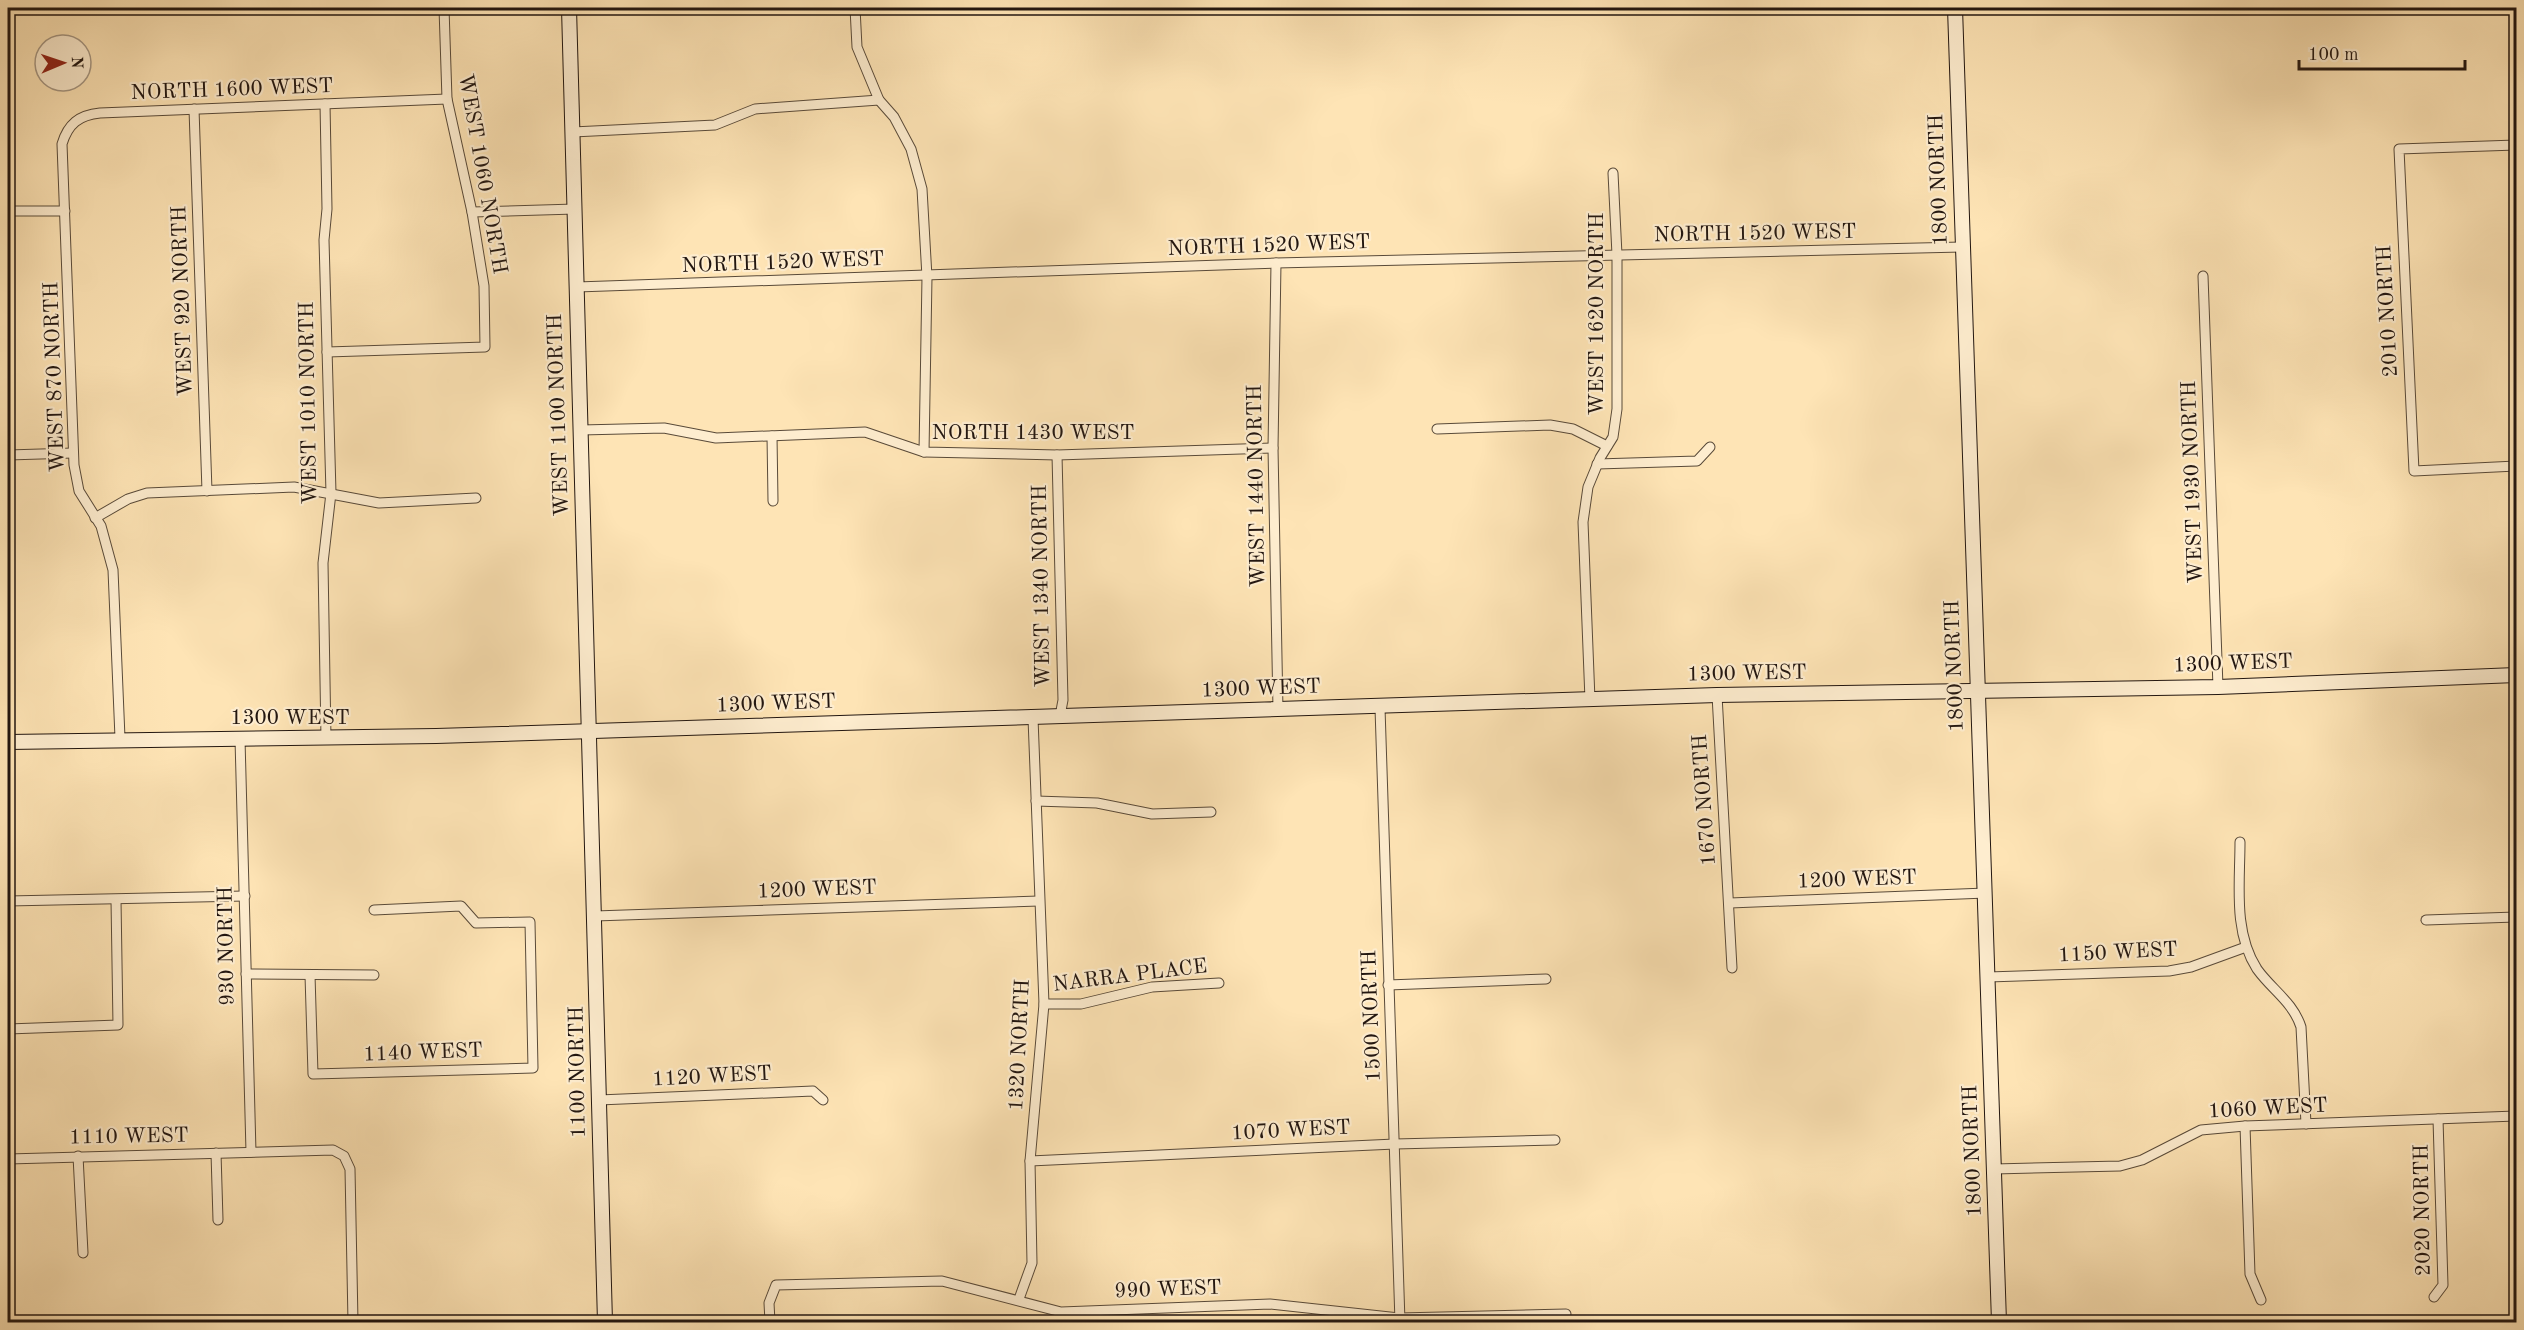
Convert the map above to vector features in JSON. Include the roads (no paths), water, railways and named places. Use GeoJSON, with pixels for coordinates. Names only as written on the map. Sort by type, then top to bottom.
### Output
{"type":"FeatureCollection","features":[{"type":"Feature","properties":{"kind":"street","name":"WEST 1060 NORTH"},"geometry":{"type":"LineString","coordinates":[[327,352],[485,347],[483,286],[472,212],[447,99],[444,8]]}},
{"type":"Feature","properties":{"kind":"street","name":"WEST 1100 NORTH"},"geometry":{"type":"LineString","coordinates":[[569,8],[592,821]]}},
{"type":"Feature","properties":{"kind":"street"},"geometry":{"type":"LineString","coordinates":[[855,8],[857,47],[879,100],[894,117],[911,149],[922,189],[927,277],[924,452]]}},
{"type":"Feature","properties":{"kind":"street","name":"1800 NORTH"},"geometry":{"type":"LineString","coordinates":[[1955,8],[1999,1323]]}},
{"type":"Feature","properties":{"kind":"street","name":"NORTH 1600 WEST"},"geometry":{"type":"LineString","coordinates":[[77,120],[84,115],[100,113],[447,99]]}},
{"type":"Feature","properties":{"kind":"street"},"geometry":{"type":"LineString","coordinates":[[573,132],[715,125],[755,109],[879,100]]}},
{"type":"Feature","properties":{"kind":"street","name":"WEST 1010 NORTH"},"geometry":{"type":"LineString","coordinates":[[326,104],[327,209],[324,240],[331,493],[323,563],[326,739]]}},
{"type":"Feature","properties":{"kind":"street","name":"WEST 920 NORTH"},"geometry":{"type":"LineString","coordinates":[[194,109],[207,491]]}},
{"type":"Feature","properties":{"kind":"street","name":"WEST 870 NORTH"},"geometry":{"type":"LineString","coordinates":[[77,120],[66,130],[62,144],[73,453],[79,491],[101,526],[113,570],[120,738]]}},
{"type":"Feature","properties":{"kind":"street","name":"2010 NORTH"},"geometry":{"type":"LineString","coordinates":[[2517,145],[2399,149],[2414,471],[2517,466]]}},
{"type":"Feature","properties":{"kind":"street","name":"WEST 1620 NORTH"},"geometry":{"type":"LineString","coordinates":[[1590,700],[1583,522],[1588,487],[1613,437],[1617,409],[1617,255],[1613,172]]}},
{"type":"Feature","properties":{"kind":"street"},"geometry":{"type":"LineString","coordinates":[[472,212],[575,208]]}},
{"type":"Feature","properties":{"kind":"street"},"geometry":{"type":"LineString","coordinates":[[8,211],[65,211]]}},
{"type":"Feature","properties":{"kind":"street","name":"NORTH 1520 WEST"},"geometry":{"type":"LineString","coordinates":[[577,287],[927,277],[1276,263],[1962,247]]}},
{"type":"Feature","properties":{"kind":"street","name":"WEST 1440 NORTH"},"geometry":{"type":"LineString","coordinates":[[1276,263],[1273,448],[1278,710]]}},
{"type":"Feature","properties":{"kind":"street","name":"WEST 1930 NORTH"},"geometry":{"type":"LineString","coordinates":[[2204,276],[2218,687]]}},
{"type":"Feature","properties":{"kind":"street"},"geometry":{"type":"LineString","coordinates":[[1437,429],[1550,425],[1574,429],[1607,446]]}},
{"type":"Feature","properties":{"kind":"street","name":"NORTH 1430 WEST"},"geometry":{"type":"LineString","coordinates":[[581,430],[664,428],[716,438],[865,432],[924,452],[1057,455],[1273,448]]}},
{"type":"Feature","properties":{"kind":"street"},"geometry":{"type":"LineString","coordinates":[[772,436],[773,501]]}},
{"type":"Feature","properties":{"kind":"street"},"geometry":{"type":"LineString","coordinates":[[1598,464],[1697,460],[1710,447]]}},
{"type":"Feature","properties":{"kind":"street"},"geometry":{"type":"LineString","coordinates":[[8,455],[73,453]]}},
{"type":"Feature","properties":{"kind":"street","name":"WEST 1340 NORTH"},"geometry":{"type":"LineString","coordinates":[[1057,455],[1063,700],[1060,716]]}},
{"type":"Feature","properties":{"kind":"street"},"geometry":{"type":"LineString","coordinates":[[95,518],[128,499],[147,493],[294,487],[378,502],[476,498]]}},
{"type":"Feature","properties":{"kind":"street","name":"1300 WEST"},"geometry":{"type":"LineString","coordinates":[[8,742],[120,738],[326,739],[1380,708],[1717,695],[2218,687],[2517,675]]}},
{"type":"Feature","properties":{"kind":"street","name":"1670 NORTH"},"geometry":{"type":"LineString","coordinates":[[1717,695],[1732,968]]}},
{"type":"Feature","properties":{"kind":"street","name":"1500 NORTH"},"geometry":{"type":"LineString","coordinates":[[1380,708],[1400,1320]]}},
{"type":"Feature","properties":{"kind":"street","name":"1320 NORTH"},"geometry":{"type":"LineString","coordinates":[[1019,1299],[1032,1263],[1030,1161],[1044,1004],[1034,718]]}},
{"type":"Feature","properties":{"kind":"street","name":"930 NORTH"},"geometry":{"type":"LineString","coordinates":[[240,739],[251,1152]]}},
{"type":"Feature","properties":{"kind":"street"},"geometry":{"type":"LineString","coordinates":[[1036,801],[1097,803],[1152,814],[1211,812]]}},
{"type":"Feature","properties":{"kind":"street","name":"1100 NORTH"},"geometry":{"type":"LineString","coordinates":[[592,821],[605,1323]]}},
{"type":"Feature","properties":{"kind":"street"},"geometry":{"type":"LineString","coordinates":[[2240,842],[2240,924],[2246,947],[2257,968],[2296,1012],[2301,1027],[2306,1124]]}},
{"type":"Feature","properties":{"kind":"street","name":"1200 WEST"},"geometry":{"type":"LineString","coordinates":[[1730,903],[1986,893]]}},
{"type":"Feature","properties":{"kind":"street"},"geometry":{"type":"LineString","coordinates":[[8,901],[244,896]]}},
{"type":"Feature","properties":{"kind":"street"},"geometry":{"type":"LineString","coordinates":[[8,1029],[118,1025],[116,900]]}},
{"type":"Feature","properties":{"kind":"street","name":"1200 WEST"},"geometry":{"type":"LineString","coordinates":[[595,916],[1039,901]]}},
{"type":"Feature","properties":{"kind":"street","name":"1140 WEST"},"geometry":{"type":"LineString","coordinates":[[310,975],[313,1074],[533,1068],[530,922],[476,923],[461,906],[374,910]]}},
{"type":"Feature","properties":{"kind":"street"},"geometry":{"type":"LineString","coordinates":[[2426,920],[2517,917]]}},
{"type":"Feature","properties":{"kind":"street","name":"1150 WEST"},"geometry":{"type":"LineString","coordinates":[[1988,977],[2169,971],[2191,967],[2246,947]]}},
{"type":"Feature","properties":{"kind":"street"},"geometry":{"type":"LineString","coordinates":[[246,974],[374,975]]}},
{"type":"Feature","properties":{"kind":"street"},"geometry":{"type":"LineString","coordinates":[[1388,985],[1546,979]]}},
{"type":"Feature","properties":{"kind":"street","name":"NARRA PLACE"},"geometry":{"type":"LineString","coordinates":[[1044,1004],[1081,1004],[1152,987],[1219,983]]}},
{"type":"Feature","properties":{"kind":"street","name":"1120 WEST"},"geometry":{"type":"LineString","coordinates":[[599,1100],[813,1091],[823,1100]]}},
{"type":"Feature","properties":{"kind":"street","name":"1060 WEST"},"geometry":{"type":"LineString","coordinates":[[1994,1169],[2120,1166],[2142,1160],[2201,1130],[2245,1126],[2517,1116]]}},
{"type":"Feature","properties":{"kind":"street","name":"2020 NORTH"},"geometry":{"type":"LineString","coordinates":[[2434,1297],[2443,1285],[2439,1119]]}},
{"type":"Feature","properties":{"kind":"street"},"geometry":{"type":"LineString","coordinates":[[2245,1126],[2250,1274],[2261,1299]]}},
{"type":"Feature","properties":{"kind":"street","name":"1070 WEST"},"geometry":{"type":"LineString","coordinates":[[1030,1161],[1395,1144],[1554,1140]]}},
{"type":"Feature","properties":{"kind":"street","name":"1110 WEST"},"geometry":{"type":"LineString","coordinates":[[8,1159],[333,1150],[344,1156],[350,1169],[353,1323]]}},
{"type":"Feature","properties":{"kind":"street"},"geometry":{"type":"LineString","coordinates":[[216,1153],[218,1220]]}},
{"type":"Feature","properties":{"kind":"street"},"geometry":{"type":"LineString","coordinates":[[78,1156],[83,1253]]}},
{"type":"Feature","properties":{"kind":"street","name":"990 WEST"},"geometry":{"type":"LineString","coordinates":[[770,1323],[769,1303],[776,1286],[942,1281],[1019,1299],[1060,1312],[1270,1304],[1400,1320],[1566,1314]]}}]}
